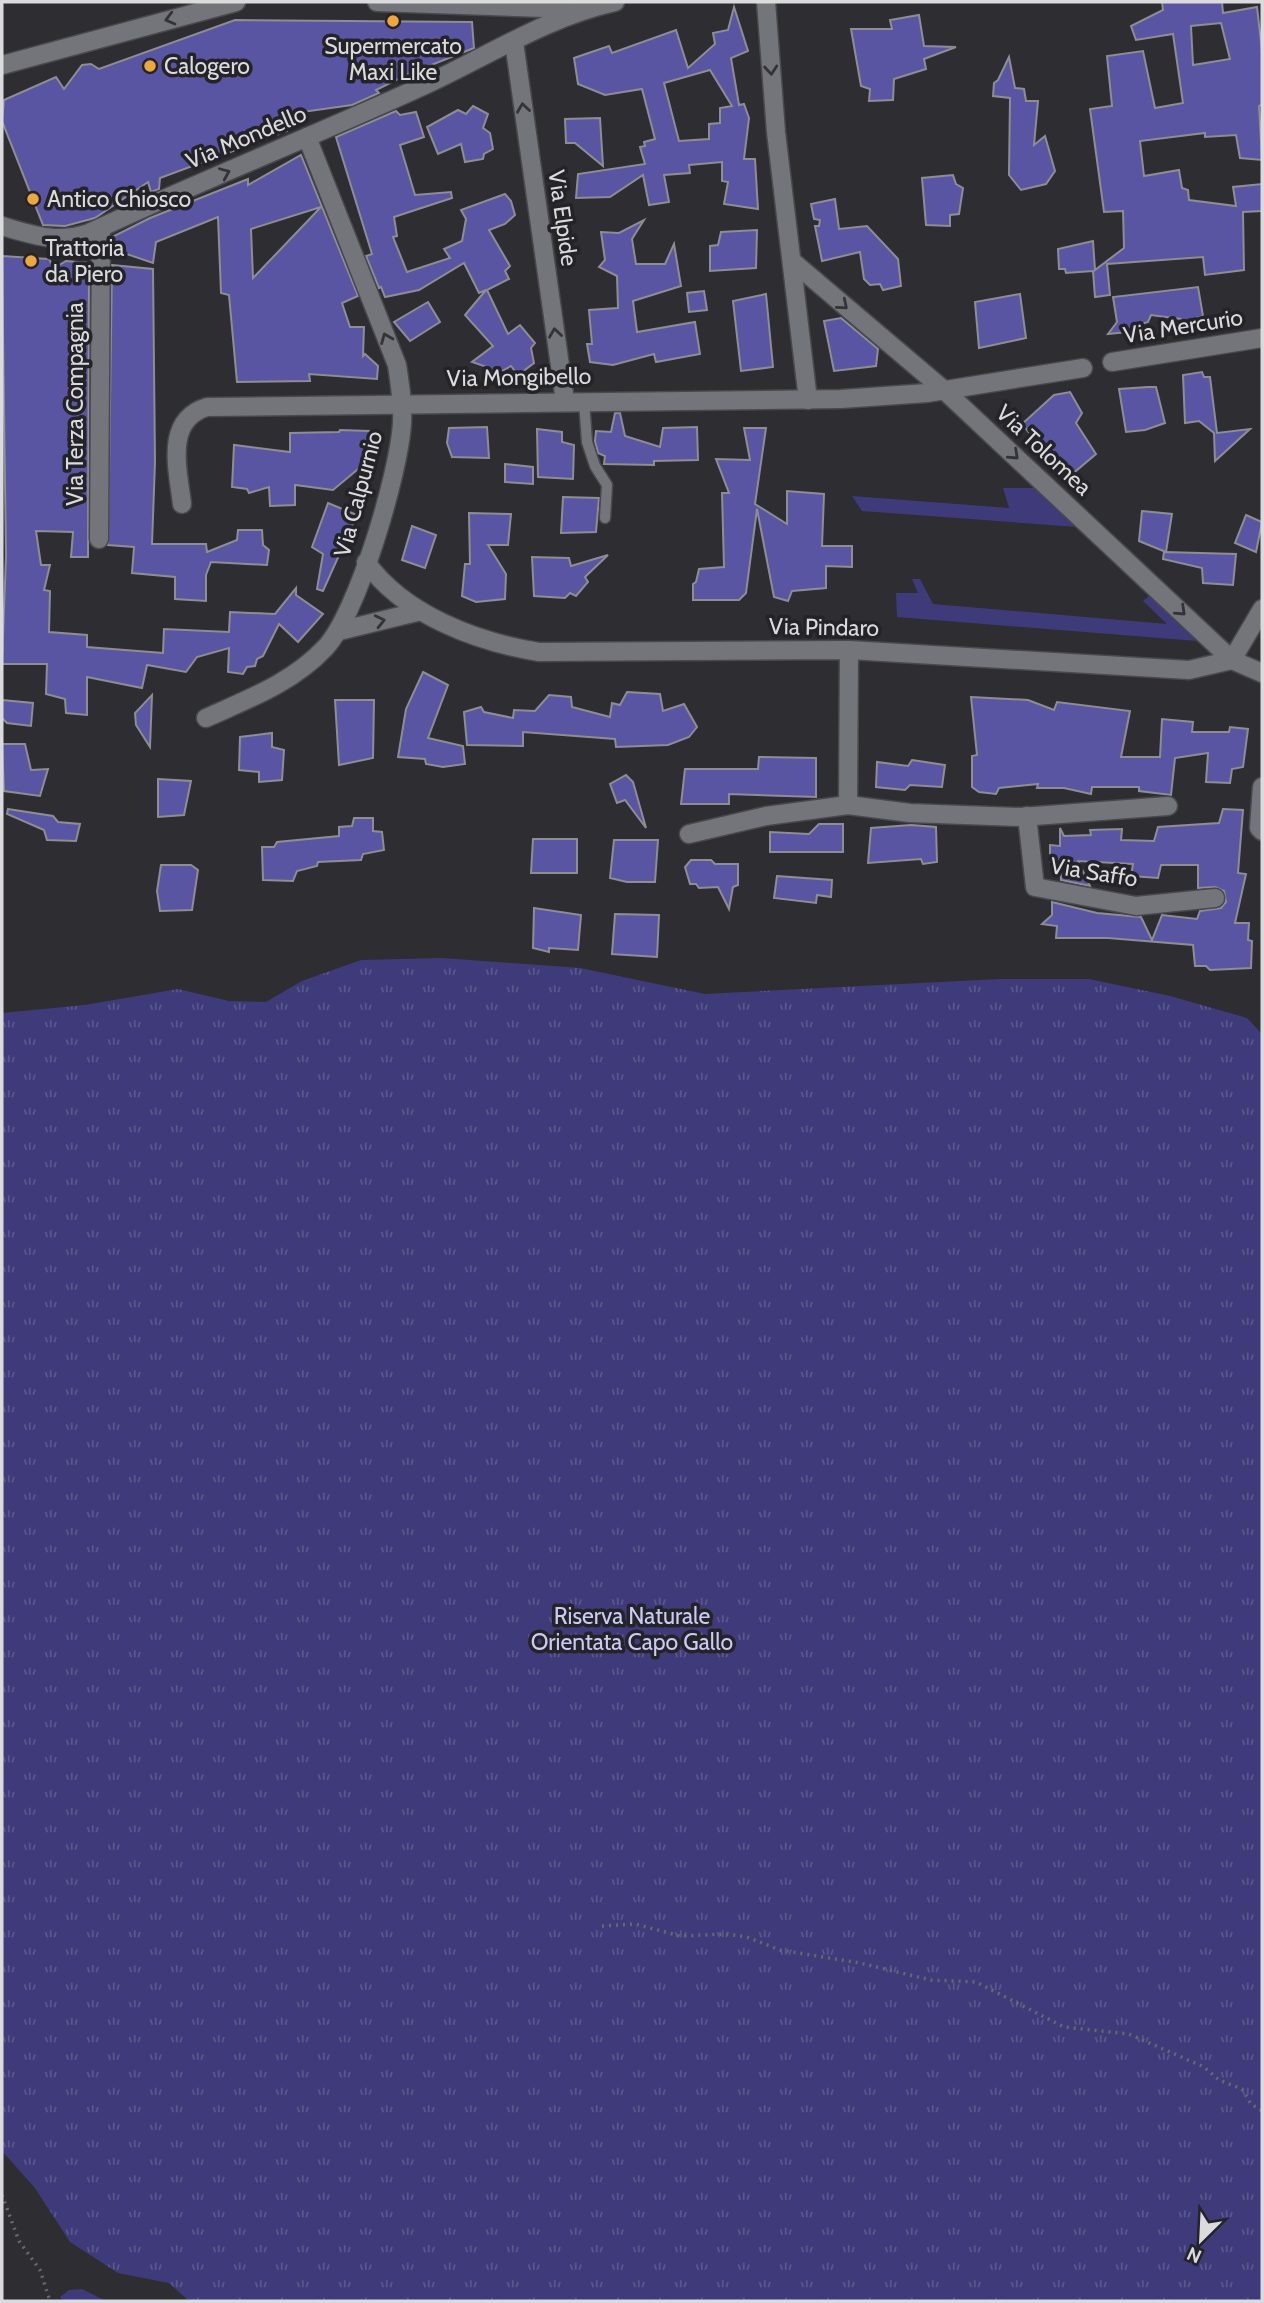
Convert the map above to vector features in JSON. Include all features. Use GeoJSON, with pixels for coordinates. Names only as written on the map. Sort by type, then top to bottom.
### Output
{"type":"FeatureCollection","features":[{"type":"Feature","properties":{"kind":"street"},"geometry":{"type":"LineString","coordinates":[[2,65],[236,2]]}},
{"type":"Feature","properties":{"kind":"street"},"geometry":{"type":"LineString","coordinates":[[377,2],[584,9]]}},
{"type":"Feature","properties":{"kind":"street","name":"Via Mondello"},"geometry":{"type":"LineString","coordinates":[[2,226],[48,239],[76,238],[307,137],[584,9],[615,2]]}},
{"type":"Feature","properties":{"kind":"street"},"geometry":{"type":"LineString","coordinates":[[766,2],[808,400]]}},
{"type":"Feature","properties":{"kind":"street","name":"Via Elpide"},"geometry":{"type":"LineString","coordinates":[[514,42],[565,401]]}},
{"type":"Feature","properties":{"kind":"street","name":"Via Calpurnio"},"geometry":{"type":"LineString","coordinates":[[206,718],[269,690],[296,673],[340,631],[366,562],[394,470],[402,403],[397,365],[307,137]]}},
{"type":"Feature","properties":{"kind":"street","name":"Via Terza Compagnia"},"geometry":{"type":"LineString","coordinates":[[99,539],[101,228]]}},
{"type":"Feature","properties":{"kind":"street","name":"Via Tolomea"},"geometry":{"type":"LineString","coordinates":[[792,261],[944,390],[1232,660],[1262,673]]}},
{"type":"Feature","properties":{"kind":"street","name":"Via Mercurio"},"geometry":{"type":"LineString","coordinates":[[1112,362],[1262,338]]}},
{"type":"Feature","properties":{"kind":"street","name":"Via Mongibello"},"geometry":{"type":"LineString","coordinates":[[182,504],[176,445],[185,420],[195,411],[206,407],[808,400],[944,390],[1083,369]]}},
{"type":"Feature","properties":{"kind":"street","name":"Via Pindaro"},"geometry":{"type":"LineString","coordinates":[[366,562],[376,576],[421,611],[509,647],[539,652],[849,650],[1189,670],[1232,660]]}},
{"type":"Feature","properties":{"kind":"street"},"geometry":{"type":"LineString","coordinates":[[1232,660],[1262,609]]}},
{"type":"Feature","properties":{"kind":"street"},"geometry":{"type":"LineString","coordinates":[[340,631],[421,611]]}},
{"type":"Feature","properties":{"kind":"street"},"geometry":{"type":"LineString","coordinates":[[848,805],[849,650]]}},
{"type":"Feature","properties":{"kind":"street"},"geometry":{"type":"LineString","coordinates":[[1262,787],[1259,828],[1262,831]]}},
{"type":"Feature","properties":{"kind":"street"},"geometry":{"type":"LineString","coordinates":[[689,834],[766,816],[848,805],[910,813],[1027,816],[1168,806]]}},
{"type":"Feature","properties":{"kind":"street","name":"Via Saffo"},"geometry":{"type":"LineString","coordinates":[[1027,816],[1035,887],[1136,906],[1215,898]]}},
{"type":"Feature","properties":{"kind":"lane"},"geometry":{"type":"LineString","coordinates":[[584,401],[587,442],[595,466],[607,485],[606,519]]}},
{"type":"Feature","properties":{"kind":"path"},"geometry":{"type":"LineString","coordinates":[[602,1926],[635,1924],[680,1936],[726,1934],[747,1937],[780,1950],[860,1963],[931,1980],[976,1982],[1064,2027],[1129,2034],[1204,2067],[1219,2080],[1242,2089],[1251,2104],[1262,2111]]}},
{"type":"Feature","properties":{"kind":"path"},"geometry":{"type":"LineString","coordinates":[[2,2194],[19,2241],[40,2270],[50,2301]]}},
{"type":"Feature","properties":{"kind":"green space"},"geometry":{"type":"Polygon","coordinates":[[[1003,488],[1037,488],[1077,527],[862,511],[852,496],[1009,508],[1003,488]]]}},
{"type":"Feature","properties":{"kind":"green space"},"geometry":{"type":"Polygon","coordinates":[[[912,579],[920,579],[933,604],[1167,624],[1143,601],[1150,595],[1197,641],[897,617],[896,593],[918,593],[912,579]]]}},
{"type":"Feature","properties":{"kind":"green space","name":"Riserva Naturale Orientata Capo Gallo"},"geometry":{"type":"Polygon","coordinates":[[[442,958],[580,968],[705,994],[1001,979],[1089,979],[1170,996],[1247,1018],[1262,1034],[1262,2301],[189,2301],[169,2283],[118,2273],[70,2242],[35,2188],[2,2151],[2,1013],[85,1005],[178,989],[229,1001],[266,1002],[302,981],[361,960],[442,958]]]}},
{"type":"Feature","properties":{"kind":"green space"},"geometry":{"type":"Polygon","coordinates":[[[82,2289],[106,2301],[63,2301],[60,2297],[69,2290],[82,2289]]]}},
{"type":"Feature","properties":{"kind":"building"},"geometry":{"type":"Polygon","coordinates":[[[1162,2],[1222,2],[1223,13],[1257,7],[1262,51],[1262,105],[1259,106],[1262,160],[1240,158],[1236,135],[1205,137],[1205,133],[1140,141],[1144,176],[1179,170],[1182,188],[1188,190],[1189,200],[1236,206],[1233,187],[1262,184],[1262,211],[1243,212],[1244,270],[1205,275],[1203,257],[1107,264],[1110,295],[1095,297],[1093,271],[1066,273],[1065,269],[1059,269],[1058,249],[1093,241],[1095,270],[1124,248],[1123,211],[1104,212],[1090,109],[1112,106],[1107,56],[1143,51],[1155,108],[1183,103],[1173,34],[1136,40],[1131,26],[1163,10],[1162,2]],[[1221,23],[1191,26],[1193,65],[1230,59],[1221,23]]]}},
{"type":"Feature","properties":{"kind":"building"},"geometry":{"type":"Polygon","coordinates":[[[734,7],[748,51],[731,58],[739,105],[744,104],[749,118],[744,159],[755,159],[758,209],[724,204],[728,182],[722,181],[722,162],[689,165],[690,173],[664,175],[669,202],[649,205],[643,175],[610,197],[576,198],[578,174],[645,164],[640,147],[645,146],[644,142],[655,139],[642,89],[605,95],[578,84],[574,58],[609,46],[612,53],[676,30],[688,68],[715,44],[713,33],[728,30],[734,7]],[[710,70],[664,83],[679,141],[709,139],[709,124],[720,123],[720,108],[732,106],[710,70]]]}},
{"type":"Feature","properties":{"kind":"building"},"geometry":{"type":"Polygon","coordinates":[[[919,15],[924,46],[956,47],[924,59],[926,69],[894,79],[893,100],[869,101],[870,89],[861,86],[851,29],[892,29],[890,20],[919,15]]]}},
{"type":"Feature","properties":{"kind":"building"},"geometry":{"type":"Polygon","coordinates":[[[235,20],[472,22],[474,48],[406,75],[376,90],[379,93],[352,105],[302,112],[304,116],[287,121],[287,131],[160,178],[159,189],[151,192],[148,182],[95,218],[65,226],[43,225],[2,121],[4,100],[56,77],[64,89],[82,65],[91,64],[99,69],[235,20]]]}},
{"type":"Feature","properties":{"kind":"building"},"geometry":{"type":"Polygon","coordinates":[[[1009,57],[1015,88],[1024,89],[1026,101],[1038,101],[1034,145],[1045,136],[1055,171],[1046,184],[1021,190],[1009,175],[1010,98],[993,96],[994,83],[1009,57]]]}},
{"type":"Feature","properties":{"kind":"building"},"geometry":{"type":"Polygon","coordinates":[[[473,106],[488,114],[483,128],[490,133],[493,149],[484,154],[483,159],[465,162],[461,144],[438,154],[427,127],[458,110],[466,114],[473,106]]]}},
{"type":"Feature","properties":{"kind":"building"},"geometry":{"type":"Polygon","coordinates":[[[396,111],[400,115],[416,112],[424,137],[400,145],[415,195],[451,192],[452,198],[394,217],[397,236],[393,237],[407,272],[450,258],[444,249],[462,241],[466,219],[461,210],[505,194],[511,201],[515,215],[505,224],[489,230],[510,266],[505,271],[509,279],[487,290],[508,334],[520,325],[535,343],[531,348],[534,363],[518,375],[511,366],[493,376],[487,367],[472,362],[493,346],[465,315],[486,290],[479,293],[464,263],[419,290],[385,297],[381,287],[379,288],[366,256],[372,254],[336,137],[396,111]]]}},
{"type":"Feature","properties":{"kind":"building"},"geometry":{"type":"Polygon","coordinates":[[[600,118],[603,166],[575,143],[566,143],[565,119],[600,118]]]}},
{"type":"Feature","properties":{"kind":"building"},"geometry":{"type":"Polygon","coordinates":[[[301,155],[358,296],[342,303],[350,327],[364,327],[363,356],[365,354],[378,366],[377,379],[309,374],[310,381],[237,382],[229,295],[221,293],[218,217],[156,242],[153,263],[112,249],[112,237],[150,218],[248,179],[248,185],[301,155]],[[321,207],[251,229],[253,278],[321,207]]]}},
{"type":"Feature","properties":{"kind":"building"},"geometry":{"type":"Polygon","coordinates":[[[953,175],[956,184],[963,188],[959,214],[950,215],[950,226],[926,225],[922,178],[953,175]]]}},
{"type":"Feature","properties":{"kind":"building"},"geometry":{"type":"Polygon","coordinates":[[[835,199],[839,229],[867,226],[898,259],[901,286],[883,290],[880,284],[870,285],[864,279],[860,252],[822,261],[815,226],[819,226],[820,220],[814,219],[811,204],[835,199]]]}},
{"type":"Feature","properties":{"kind":"building"},"geometry":{"type":"Polygon","coordinates":[[[644,220],[632,239],[636,264],[665,264],[674,244],[681,286],[633,301],[637,332],[695,322],[700,354],[656,362],[654,354],[613,365],[590,362],[587,344],[592,344],[589,310],[618,308],[617,276],[599,267],[605,260],[601,232],[619,233],[644,220]]]}},
{"type":"Feature","properties":{"kind":"building"},"geometry":{"type":"Polygon","coordinates":[[[757,230],[756,268],[710,271],[710,246],[718,245],[721,232],[757,230]]]}},
{"type":"Feature","properties":{"kind":"building"},"geometry":{"type":"Polygon","coordinates":[[[2,256],[49,259],[54,268],[66,261],[89,263],[88,557],[71,557],[73,532],[36,531],[41,565],[50,565],[44,590],[50,591],[49,632],[87,635],[87,647],[163,653],[164,629],[229,632],[230,612],[275,614],[296,588],[296,595],[323,614],[298,642],[279,624],[263,656],[257,659],[255,666],[247,667],[243,674],[228,672],[229,648],[197,657],[186,672],[147,665],[142,688],[87,677],[87,715],[66,713],[65,699],[46,694],[47,664],[2,664],[6,556],[2,256]]]}},
{"type":"Feature","properties":{"kind":"building"},"geometry":{"type":"Polygon","coordinates":[[[112,265],[153,269],[155,462],[152,544],[206,544],[207,552],[237,540],[238,530],[262,530],[263,545],[269,550],[267,565],[211,562],[206,575],[206,601],[175,599],[175,577],[132,573],[134,547],[108,545],[112,265]]]}},
{"type":"Feature","properties":{"kind":"building"},"geometry":{"type":"Polygon","coordinates":[[[1198,287],[1203,316],[1182,322],[1181,319],[1151,315],[1148,322],[1138,325],[1137,331],[1108,334],[1117,322],[1113,297],[1198,287]]]}},
{"type":"Feature","properties":{"kind":"building"},"geometry":{"type":"Polygon","coordinates":[[[704,291],[707,310],[689,312],[687,293],[704,291]]]}},
{"type":"Feature","properties":{"kind":"building"},"geometry":{"type":"Polygon","coordinates":[[[766,294],[773,367],[741,371],[733,301],[766,294]]]}},
{"type":"Feature","properties":{"kind":"building"},"geometry":{"type":"Polygon","coordinates":[[[1020,294],[1026,338],[979,348],[975,302],[1020,294]]]}},
{"type":"Feature","properties":{"kind":"building"},"geometry":{"type":"Polygon","coordinates":[[[428,302],[440,322],[410,341],[394,322],[428,302]]]}},
{"type":"Feature","properties":{"kind":"building"},"geometry":{"type":"Polygon","coordinates":[[[841,318],[878,349],[876,366],[834,371],[824,321],[841,318]]]}},
{"type":"Feature","properties":{"kind":"building"},"geometry":{"type":"Polygon","coordinates":[[[1202,372],[1204,377],[1210,377],[1217,433],[1250,429],[1215,461],[1214,433],[1199,421],[1185,423],[1183,375],[1202,372]]]}},
{"type":"Feature","properties":{"kind":"building"},"geometry":{"type":"Polygon","coordinates":[[[1156,387],[1165,423],[1145,430],[1126,432],[1119,389],[1156,387]]]}},
{"type":"Feature","properties":{"kind":"building"},"geometry":{"type":"Polygon","coordinates":[[[1070,392],[1082,413],[1076,423],[1096,454],[1070,476],[1050,446],[1041,447],[1022,424],[1054,395],[1070,392]]]}},
{"type":"Feature","properties":{"kind":"building"},"geometry":{"type":"Polygon","coordinates":[[[615,413],[620,413],[625,436],[660,447],[663,428],[697,427],[698,460],[654,461],[654,465],[604,464],[605,456],[598,453],[595,441],[596,431],[611,432],[615,413]]]}},
{"type":"Feature","properties":{"kind":"building"},"geometry":{"type":"Polygon","coordinates":[[[487,427],[489,458],[452,457],[447,443],[449,428],[487,427]]]}},
{"type":"Feature","properties":{"kind":"building"},"geometry":{"type":"Polygon","coordinates":[[[744,428],[766,428],[755,504],[787,524],[787,491],[824,494],[822,546],[852,546],[852,567],[826,566],[826,588],[792,591],[788,601],[774,597],[757,509],[746,593],[739,600],[693,600],[693,584],[699,569],[724,567],[722,493],[729,493],[716,459],[750,460],[744,428]]]}},
{"type":"Feature","properties":{"kind":"building"},"geometry":{"type":"Polygon","coordinates":[[[537,429],[562,432],[562,442],[574,445],[573,479],[538,477],[537,429]]]}},
{"type":"Feature","properties":{"kind":"building"},"geometry":{"type":"Polygon","coordinates":[[[369,431],[372,439],[363,465],[333,490],[295,485],[295,505],[270,506],[269,487],[249,493],[247,489],[232,487],[234,445],[290,452],[290,433],[369,431]]]}},
{"type":"Feature","properties":{"kind":"building"},"geometry":{"type":"Polygon","coordinates":[[[505,464],[533,467],[533,484],[505,482],[505,464]]]}},
{"type":"Feature","properties":{"kind":"building"},"geometry":{"type":"Polygon","coordinates":[[[563,497],[599,498],[596,532],[561,533],[563,497]]]}},
{"type":"Feature","properties":{"kind":"building"},"geometry":{"type":"Polygon","coordinates":[[[328,503],[357,515],[323,591],[317,589],[323,554],[312,547],[328,503]]]}},
{"type":"Feature","properties":{"kind":"building"},"geometry":{"type":"Polygon","coordinates":[[[1142,511],[1172,514],[1166,552],[1139,541],[1142,511]]]}},
{"type":"Feature","properties":{"kind":"building"},"geometry":{"type":"Polygon","coordinates":[[[469,513],[511,514],[508,545],[488,545],[506,574],[505,599],[476,602],[462,596],[465,564],[470,564],[469,513]]]}},
{"type":"Feature","properties":{"kind":"building"},"geometry":{"type":"Polygon","coordinates":[[[1246,515],[1262,522],[1256,552],[1235,543],[1246,515]]]}},
{"type":"Feature","properties":{"kind":"building"},"geometry":{"type":"Polygon","coordinates":[[[412,526],[436,535],[425,568],[402,560],[412,526]]]}},
{"type":"Feature","properties":{"kind":"building"},"geometry":{"type":"Polygon","coordinates":[[[1164,552],[1236,554],[1233,585],[1203,583],[1202,568],[1163,559],[1164,552]]]}},
{"type":"Feature","properties":{"kind":"building"},"geometry":{"type":"Polygon","coordinates":[[[608,555],[585,577],[588,582],[576,596],[570,593],[565,598],[534,596],[532,557],[569,558],[571,566],[608,555]]]}},
{"type":"Feature","properties":{"kind":"building"},"geometry":{"type":"Polygon","coordinates":[[[423,672],[448,685],[428,738],[463,746],[465,764],[443,767],[426,764],[425,759],[398,757],[406,709],[423,672]]]}},
{"type":"Feature","properties":{"kind":"building"},"geometry":{"type":"Polygon","coordinates":[[[627,692],[660,694],[663,711],[684,704],[697,727],[689,737],[668,745],[616,747],[615,739],[523,732],[523,746],[467,745],[464,712],[481,707],[484,712],[513,718],[514,710],[535,711],[549,695],[571,697],[572,707],[610,717],[612,703],[620,705],[627,692]]]}},
{"type":"Feature","properties":{"kind":"building"},"geometry":{"type":"Polygon","coordinates":[[[152,695],[150,747],[136,725],[135,713],[152,695]]]}},
{"type":"Feature","properties":{"kind":"building"},"geometry":{"type":"Polygon","coordinates":[[[971,697],[1028,700],[1054,710],[1057,702],[1130,711],[1121,757],[1160,757],[1162,719],[1193,722],[1192,732],[1229,732],[1230,727],[1248,729],[1243,767],[1232,769],[1230,783],[1206,782],[1208,753],[1175,758],[1171,795],[1139,791],[1139,787],[1092,787],[1091,794],[1064,788],[1037,788],[1038,784],[999,788],[996,794],[979,792],[972,787],[972,756],[977,755],[971,697]]]}},
{"type":"Feature","properties":{"kind":"building"},"geometry":{"type":"Polygon","coordinates":[[[2,700],[33,703],[31,726],[7,723],[2,718],[2,700]]]}},
{"type":"Feature","properties":{"kind":"building"},"geometry":{"type":"Polygon","coordinates":[[[335,700],[374,700],[373,758],[339,765],[335,700]]]}},
{"type":"Feature","properties":{"kind":"building"},"geometry":{"type":"Polygon","coordinates":[[[272,733],[272,747],[284,750],[282,780],[259,782],[259,772],[239,770],[240,737],[272,733]]]}},
{"type":"Feature","properties":{"kind":"building"},"geometry":{"type":"Polygon","coordinates":[[[2,744],[25,744],[31,770],[48,769],[40,796],[4,791],[2,744]]]}},
{"type":"Feature","properties":{"kind":"building"},"geometry":{"type":"Polygon","coordinates":[[[759,757],[816,758],[816,797],[729,794],[729,804],[681,804],[685,769],[758,769],[759,757]]]}},
{"type":"Feature","properties":{"kind":"building"},"geometry":{"type":"Polygon","coordinates":[[[912,760],[945,765],[942,787],[910,785],[905,790],[876,787],[877,762],[908,766],[912,760]]]}},
{"type":"Feature","properties":{"kind":"building"},"geometry":{"type":"Polygon","coordinates":[[[626,775],[633,782],[646,828],[625,800],[617,803],[610,784],[626,775]]]}},
{"type":"Feature","properties":{"kind":"building"},"geometry":{"type":"Polygon","coordinates":[[[158,779],[191,781],[184,815],[158,817],[158,779]]]}},
{"type":"Feature","properties":{"kind":"building"},"geometry":{"type":"Polygon","coordinates":[[[8,809],[53,816],[58,822],[80,824],[76,841],[47,840],[44,830],[7,814],[8,809]]]}},
{"type":"Feature","properties":{"kind":"building"},"geometry":{"type":"Polygon","coordinates":[[[1223,809],[1243,810],[1238,873],[1246,874],[1235,923],[1249,923],[1248,940],[1252,941],[1251,968],[1210,970],[1206,966],[1195,966],[1193,945],[1108,938],[1056,938],[1057,926],[1042,924],[1052,915],[1052,902],[1097,913],[1141,917],[1152,940],[1162,915],[1197,919],[1200,911],[1221,908],[1226,902],[1224,891],[1215,887],[1198,888],[1198,865],[1161,865],[1158,878],[1131,876],[1133,864],[1078,861],[1090,886],[1061,880],[1060,863],[1050,862],[1050,845],[1060,846],[1060,828],[1064,836],[1091,835],[1090,830],[1122,829],[1121,840],[1154,841],[1158,827],[1219,823],[1223,809]]]}},
{"type":"Feature","properties":{"kind":"building"},"geometry":{"type":"Polygon","coordinates":[[[354,818],[373,818],[373,831],[382,832],[384,850],[363,854],[361,860],[318,862],[317,866],[297,871],[293,881],[263,880],[262,847],[274,847],[277,842],[339,836],[339,827],[352,826],[354,818]]]}},
{"type":"Feature","properties":{"kind":"building"},"geometry":{"type":"Polygon","coordinates":[[[819,824],[843,824],[843,852],[770,852],[770,832],[809,834],[819,824]]]}},
{"type":"Feature","properties":{"kind":"building"},"geometry":{"type":"Polygon","coordinates":[[[911,825],[936,827],[937,862],[923,864],[921,859],[868,863],[871,828],[911,825]]]}},
{"type":"Feature","properties":{"kind":"building"},"geometry":{"type":"Polygon","coordinates":[[[533,839],[577,839],[577,873],[531,873],[533,839]]]}},
{"type":"Feature","properties":{"kind":"building"},"geometry":{"type":"Polygon","coordinates":[[[614,840],[658,840],[655,882],[627,882],[610,878],[614,840]]]}},
{"type":"Feature","properties":{"kind":"building"},"geometry":{"type":"Polygon","coordinates":[[[691,860],[738,864],[738,885],[733,887],[729,909],[718,887],[699,888],[696,884],[690,884],[685,867],[691,860]]]}},
{"type":"Feature","properties":{"kind":"building"},"geometry":{"type":"Polygon","coordinates":[[[161,865],[191,865],[198,870],[192,910],[160,911],[157,891],[161,865]]]}},
{"type":"Feature","properties":{"kind":"building"},"geometry":{"type":"Polygon","coordinates":[[[777,876],[832,880],[831,897],[817,895],[816,903],[774,898],[777,876]]]}},
{"type":"Feature","properties":{"kind":"building"},"geometry":{"type":"Polygon","coordinates":[[[534,908],[581,915],[578,950],[549,948],[549,952],[533,948],[534,908]]]}},
{"type":"Feature","properties":{"kind":"building"},"geometry":{"type":"Polygon","coordinates":[[[615,914],[659,915],[657,957],[612,954],[615,914]]]}},
{"type":"Feature","properties":{"kind":"place","name":"Supermercato Maxi Like"},"geometry":{"type":"Point","coordinates":[393,21]}},
{"type":"Feature","properties":{"kind":"place","name":"Calogero"},"geometry":{"type":"Point","coordinates":[150,66]}},
{"type":"Feature","properties":{"kind":"place","name":"Antico Chiosco"},"geometry":{"type":"Point","coordinates":[33,199]}},
{"type":"Feature","properties":{"kind":"place","name":"Trattoria da Piero"},"geometry":{"type":"Point","coordinates":[31,261]}}]}
